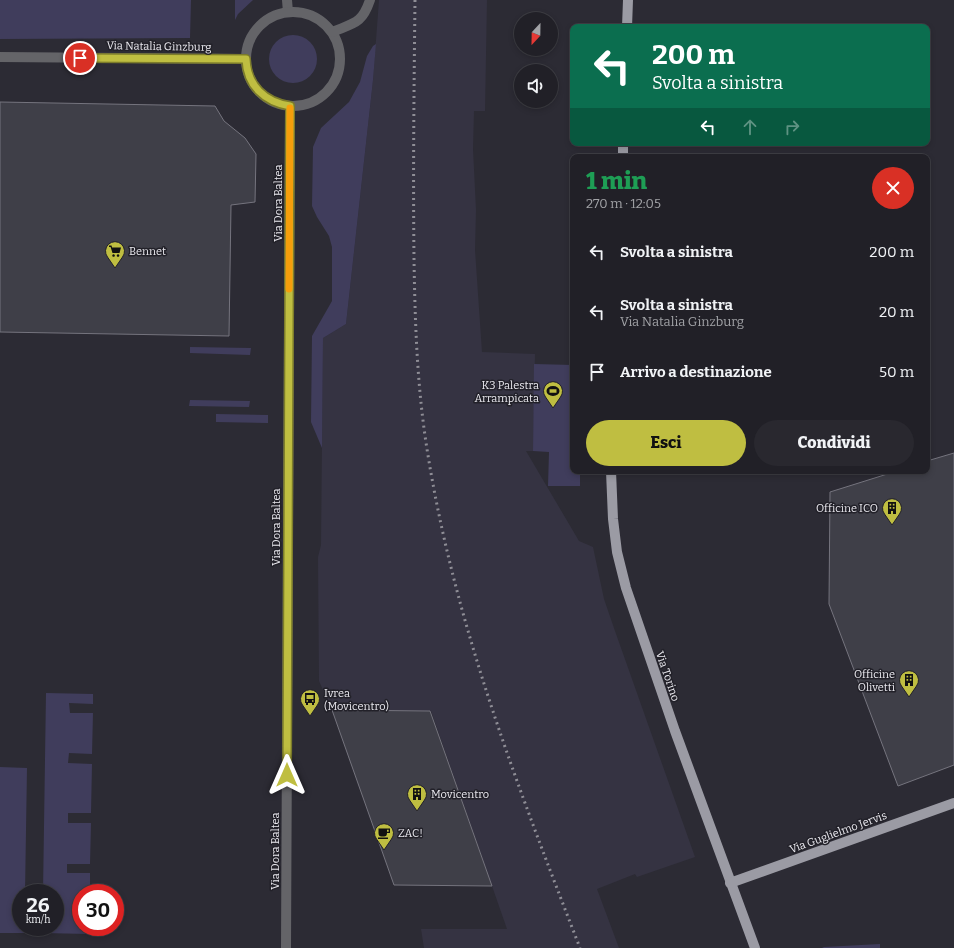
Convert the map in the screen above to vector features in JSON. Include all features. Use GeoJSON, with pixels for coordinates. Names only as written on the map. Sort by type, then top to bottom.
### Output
{"type":"FeatureCollection","features":[{"type":"Feature","properties":{"kind":"main road"},"geometry":{"type":"LineString","coordinates":[[627,24],[628,0]]}},
{"type":"Feature","properties":{"kind":"main road","name":"Via Torino"},"geometry":{"type":"LineString","coordinates":[[611,474],[613,519],[617,552],[626,588],[672,723],[755,948]]}},
{"type":"Feature","properties":{"kind":"main road","name":"Via Guglielmo Jervis"},"geometry":{"type":"LineString","coordinates":[[730,883],[954,803]]}},
{"type":"Feature","properties":{"kind":"street"},"geometry":{"type":"LineString","coordinates":[[287,0],[288,12]]}},
{"type":"Feature","properties":{"kind":"street"},"geometry":{"type":"LineString","coordinates":[[332,32],[360,20],[366,12],[370,0]]}},
{"type":"Feature","properties":{"kind":"street"},"geometry":{"type":"LineString","coordinates":[[288,12],[307,14],[321,21],[332,32],[339,46],[340,66],[336,80],[326,93],[319,99],[303,105],[290,106],[270,101],[260,93],[249,76],[246,59],[248,45],[256,30],[271,17],[288,12]]}},
{"type":"Feature","properties":{"kind":"street","name":"Via Natalia Ginzburg"},"geometry":{"type":"LineString","coordinates":[[0,57],[246,59]]}},
{"type":"Feature","properties":{"kind":"street","name":"Via Dora Baltea"},"geometry":{"type":"LineString","coordinates":[[286,948],[290,106]]}},
{"type":"Feature","properties":{"kind":"shaded area"},"geometry":{"type":"Polygon","coordinates":[[[0,0],[191,0],[190,38],[0,39],[0,0]]]}},
{"type":"Feature","properties":{"kind":"shaded area"},"geometry":{"type":"Polygon","coordinates":[[[235,0],[253,0],[238,14],[235,20],[235,0]]]}},
{"type":"Feature","properties":{"kind":"shaded area"},"geometry":{"type":"Polygon","coordinates":[[[379,0],[487,0],[485,111],[474,111],[473,149],[476,210],[475,250],[482,352],[535,354],[533,451],[526,451],[579,541],[593,547],[604,599],[695,857],[637,877],[635,874],[597,889],[619,948],[424,948],[421,929],[507,929],[431,711],[332,710],[319,681],[318,557],[321,545],[323,338],[346,324],[373,80],[379,0]]]}},
{"type":"Feature","properties":{"kind":"shaded area"},"geometry":{"type":"Polygon","coordinates":[[[293,35],[302,37],[310,42],[315,50],[317,59],[315,68],[310,76],[302,81],[293,83],[284,81],[276,76],[271,68],[269,59],[271,50],[276,42],[284,37],[293,35]]]}},
{"type":"Feature","properties":{"kind":"shaded area"},"geometry":{"type":"Polygon","coordinates":[[[376,44],[346,324],[323,338],[322,448],[311,422],[312,336],[332,301],[332,247],[329,236],[312,206],[313,147],[321,128],[349,102],[360,82],[367,56],[376,44]]]}},
{"type":"Feature","properties":{"kind":"shaded area"},"geometry":{"type":"Polygon","coordinates":[[[190,347],[251,348],[250,355],[190,353],[190,347]]]}},
{"type":"Feature","properties":{"kind":"shaded area","name":"K3 Palestra Arrampicata"},"geometry":{"type":"Polygon","coordinates":[[[534,364],[570,365],[570,474],[580,474],[580,486],[548,486],[549,452],[533,451],[534,364]]]}},
{"type":"Feature","properties":{"kind":"shaded area"},"geometry":{"type":"Polygon","coordinates":[[[190,400],[250,401],[249,407],[189,406],[190,400]]]}},
{"type":"Feature","properties":{"kind":"shaded area"},"geometry":{"type":"Polygon","coordinates":[[[216,414],[268,415],[268,423],[216,422],[216,414]]]}},
{"type":"Feature","properties":{"kind":"shaded area"},"geometry":{"type":"Polygon","coordinates":[[[46,693],[93,694],[93,704],[69,703],[70,713],[93,713],[92,754],[69,753],[68,763],[92,764],[91,813],[68,813],[68,823],[91,823],[90,864],[67,864],[67,873],[90,873],[90,884],[72,884],[72,934],[64,933],[64,884],[43,884],[46,693]]]}},
{"type":"Feature","properties":{"kind":"shaded area"},"geometry":{"type":"Polygon","coordinates":[[[0,767],[27,768],[25,884],[12,884],[12,933],[0,933],[0,767]]]}},
{"type":"Feature","properties":{"kind":"shaded area"},"geometry":{"type":"Polygon","coordinates":[[[880,944],[880,948],[822,948],[824,947],[880,944]]]}},
{"type":"Feature","properties":{"kind":"building","name":"Bennet"},"geometry":{"type":"Polygon","coordinates":[[[0,102],[215,106],[224,121],[245,138],[256,154],[255,202],[231,205],[229,336],[0,332],[0,102]]]}},
{"type":"Feature","properties":{"kind":"building"},"geometry":{"type":"Polygon","coordinates":[[[954,453],[954,765],[898,786],[829,604],[830,492],[887,474],[930,474],[930,460],[954,453]]]}},
{"type":"Feature","properties":{"kind":"building","name":"Movicentro"},"geometry":{"type":"Polygon","coordinates":[[[332,710],[430,711],[492,886],[394,885],[332,710]]]}},
{"type":"Feature","properties":{"kind":"railway"},"geometry":{"type":"LineString","coordinates":[[415,0],[415,306],[419,378],[427,449],[453,577],[490,702],[533,826],[580,948]]}},
{"type":"Feature","properties":{"kind":"slow traffic"},"geometry":{"type":"LineString","coordinates":[[289,289],[290,108]]}},
{"type":"Feature","properties":{"kind":"place","name":"Bennet"},"geometry":{"type":"Point","coordinates":[115,268]}},
{"type":"Feature","properties":{"kind":"place","name":"K3 Palestra Arrampicata"},"geometry":{"type":"Point","coordinates":[553,408]}},
{"type":"Feature","properties":{"kind":"place","name":"Officine ICO"},"geometry":{"type":"Point","coordinates":[892,525]}},
{"type":"Feature","properties":{"kind":"place","name":"Officine Olivetti"},"geometry":{"type":"Point","coordinates":[909,697]}},
{"type":"Feature","properties":{"kind":"place","name":"Ivrea (Movicentro)"},"geometry":{"type":"Point","coordinates":[310,716]}},
{"type":"Feature","properties":{"kind":"place","name":"Movicentro"},"geometry":{"type":"Point","coordinates":[417,811]}},
{"type":"Feature","properties":{"kind":"place","name":"ZAC!"},"geometry":{"type":"Point","coordinates":[384,850]}},
{"type":"Feature","properties":{"kind":"route"},"geometry":{"type":"LineString","coordinates":[[80,58],[246,59],[246,68],[249,76],[252,83],[260,93],[270,101],[280,105],[290,106],[287,775]]}}]}
